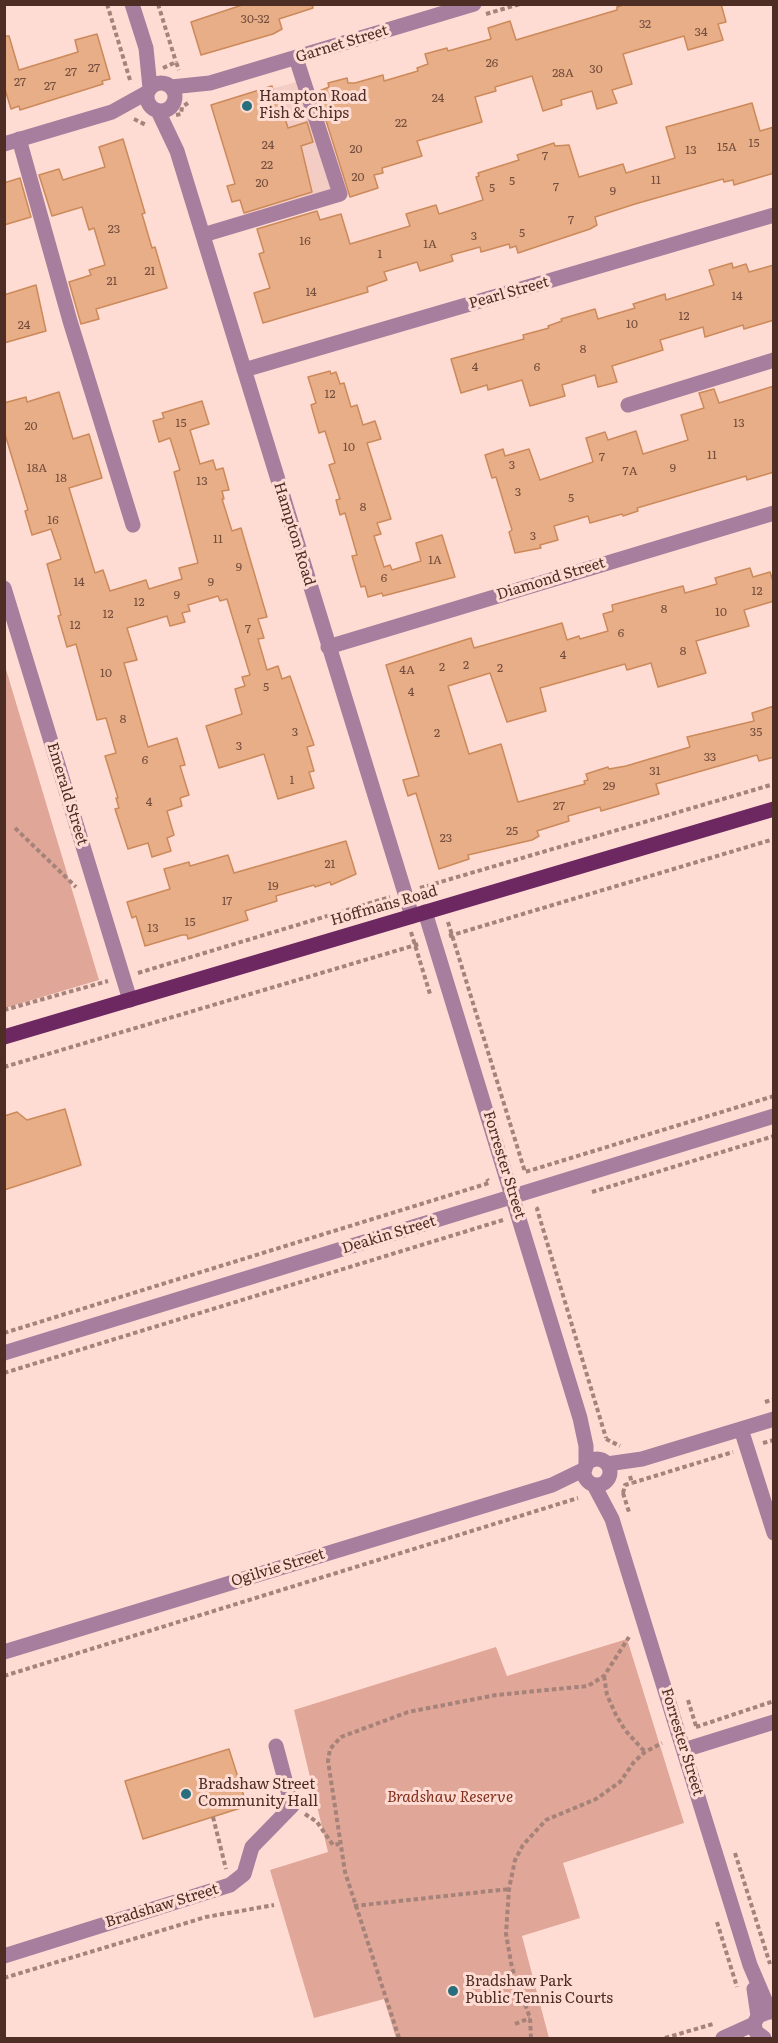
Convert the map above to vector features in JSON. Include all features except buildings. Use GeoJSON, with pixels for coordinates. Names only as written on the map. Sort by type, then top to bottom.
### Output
{"type":"FeatureCollection","features":[{"type":"Feature","properties":{"kind":"main road","name":"Hoffmans Road"},"geometry":{"type":"LineString","coordinates":[[4,1037],[774,809]]}},
{"type":"Feature","properties":{"kind":"street","name":"Hampton Road"},"geometry":{"type":"LineString","coordinates":[[132,4],[328,646],[418,914]]}},
{"type":"Feature","properties":{"kind":"street","name":"Garnet Street"},"geometry":{"type":"LineString","coordinates":[[12,141],[474,4]]}},
{"type":"Feature","properties":{"kind":"street"},"geometry":{"type":"LineString","coordinates":[[203,234],[340,194],[296,58]]}},
{"type":"Feature","properties":{"kind":"street"},"geometry":{"type":"LineString","coordinates":[[12,141],[133,525]]}},
{"type":"Feature","properties":{"kind":"street","name":"Pearl Street"},"geometry":{"type":"LineString","coordinates":[[244,370],[774,215]]}},
{"type":"Feature","properties":{"kind":"street"},"geometry":{"type":"LineString","coordinates":[[628,405],[774,360]]}},
{"type":"Feature","properties":{"kind":"street","name":"Diamond Street"},"geometry":{"type":"LineString","coordinates":[[328,646],[774,513]]}},
{"type":"Feature","properties":{"kind":"street","name":"Emerald Street"},"geometry":{"type":"LineString","coordinates":[[4,588],[130,1000]]}},
{"type":"Feature","properties":{"kind":"street","name":"Forrester Street"},"geometry":{"type":"LineString","coordinates":[[418,914],[434,940],[750,1965],[766,2027]]}},
{"type":"Feature","properties":{"kind":"street","name":"Deakin Street"},"geometry":{"type":"LineString","coordinates":[[4,1353],[774,1116]]}},
{"type":"Feature","properties":{"kind":"street","name":"Ogilvie Street"},"geometry":{"type":"LineString","coordinates":[[4,1652],[774,1419]]}},
{"type":"Feature","properties":{"kind":"street"},"geometry":{"type":"LineString","coordinates":[[741,1429],[774,1533]]}},
{"type":"Feature","properties":{"kind":"street"},"geometry":{"type":"LineString","coordinates":[[684,1750],[774,1722]]}},
{"type":"Feature","properties":{"kind":"street"},"geometry":{"type":"LineString","coordinates":[[276,1746],[292,1806]]}},
{"type":"Feature","properties":{"kind":"street","name":"Bradshaw Street"},"geometry":{"type":"LineString","coordinates":[[4,1956],[230,1885],[244,1874],[252,1846],[292,1806]]}},
{"type":"Feature","properties":{"kind":"street"},"geometry":{"type":"LineString","coordinates":[[723,2038],[766,2027]]}},
{"type":"Feature","properties":{"kind":"street"},"geometry":{"type":"LineString","coordinates":[[740,2038],[766,2027]]}},
{"type":"Feature","properties":{"kind":"path"},"geometry":{"type":"LineString","coordinates":[[107,4],[130,80]]}},
{"type":"Feature","properties":{"kind":"path"},"geometry":{"type":"LineString","coordinates":[[158,4],[176,62]]}},
{"type":"Feature","properties":{"kind":"path"},"geometry":{"type":"LineString","coordinates":[[15,828],[76,887]]}},
{"type":"Feature","properties":{"kind":"path"},"geometry":{"type":"LineString","coordinates":[[4,1067],[774,839]]}},
{"type":"Feature","properties":{"kind":"path"},"geometry":{"type":"LineString","coordinates":[[444,907],[525,1172],[774,1096]]}},
{"type":"Feature","properties":{"kind":"path"},"geometry":{"type":"LineString","coordinates":[[582,1195],[774,1136]]}},
{"type":"Feature","properties":{"kind":"path"},"geometry":{"type":"LineString","coordinates":[[4,1332],[489,1183]]}},
{"type":"Feature","properties":{"kind":"path"},"geometry":{"type":"LineString","coordinates":[[548,1205],[537,1209],[606,1438]]}},
{"type":"Feature","properties":{"kind":"path"},"geometry":{"type":"LineString","coordinates":[[4,1373],[500,1221]]}},
{"type":"Feature","properties":{"kind":"path"},"geometry":{"type":"LineString","coordinates":[[4,1676],[578,1498]]}},
{"type":"Feature","properties":{"kind":"path"},"geometry":{"type":"LineString","coordinates":[[399,2038],[354,1906],[339,1844],[337,1811],[328,1761],[330,1749],[341,1737],[408,1712],[496,1695],[588,1686],[604,1676],[629,1636]]}},
{"type":"Feature","properties":{"kind":"path"},"geometry":{"type":"LineString","coordinates":[[604,1676],[607,1695],[616,1715],[625,1730],[645,1752]]}},
{"type":"Feature","properties":{"kind":"path"},"geometry":{"type":"LineString","coordinates":[[531,2038],[530,2018],[512,1968],[506,1934],[509,1888],[515,1860],[535,1830],[546,1820],[596,1799],[620,1782],[634,1762],[645,1752],[662,1743]]}},
{"type":"Feature","properties":{"kind":"path"},"geometry":{"type":"LineString","coordinates":[[292,1806],[317,1822],[333,1845],[339,1844]]}},
{"type":"Feature","properties":{"kind":"path"},"geometry":{"type":"LineString","coordinates":[[213,1817],[230,1885]]}},
{"type":"Feature","properties":{"kind":"path"},"geometry":{"type":"LineString","coordinates":[[732,1841],[774,1976]]}},
{"type":"Feature","properties":{"kind":"path"},"geometry":{"type":"LineString","coordinates":[[354,1906],[509,1888]]}},
{"type":"Feature","properties":{"kind":"path"},"geometry":{"type":"LineString","coordinates":[[4,1978],[206,1917],[274,1905]]}},
{"type":"Feature","properties":{"kind":"path"},"geometry":{"type":"LineString","coordinates":[[515,2024],[530,2018]]}},
{"type":"Feature","properties":{"kind":"path"},"geometry":{"type":"LineString","coordinates":[[665,2038],[715,2023]]}},
{"type":"Feature","properties":{"kind":"shaded area"},"geometry":{"type":"Polygon","coordinates":[[[299,81],[331,191],[246,216],[212,106],[299,81]]]}},
{"type":"Feature","properties":{"kind":"green space"},"geometry":{"type":"Polygon","coordinates":[[[5,666],[99,980],[5,1008],[5,666]]]}},
{"type":"Feature","properties":{"kind":"green space","name":"Bradshaw Reserve"},"geometry":{"type":"Polygon","coordinates":[[[627,1639],[684,1823],[563,1863],[580,1918],[522,1936],[549,2038],[396,2038],[384,1999],[314,2018],[270,1870],[328,1852],[294,1710],[496,1647],[507,1676],[627,1639]]]}},
{"type":"Feature","properties":{"kind":"place","name":"Hampton Road Fish & Chips"},"geometry":{"type":"Point","coordinates":[247,106]}},
{"type":"Feature","properties":{"kind":"place","name":"Bradshaw Street Community Hall"},"geometry":{"type":"Point","coordinates":[186,1794]}},
{"type":"Feature","properties":{"kind":"place","name":"Bradshaw Park Public Tennis Courts"},"geometry":{"type":"Point","coordinates":[453,1991]}}]}
